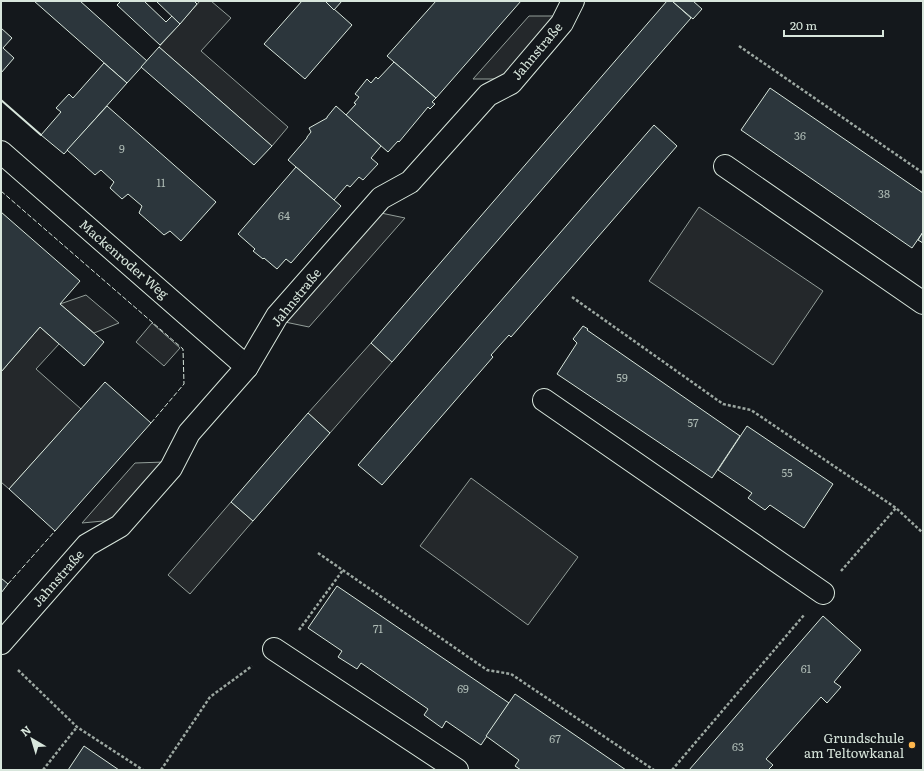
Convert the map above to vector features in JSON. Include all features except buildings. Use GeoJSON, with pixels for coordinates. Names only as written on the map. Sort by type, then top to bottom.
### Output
{"type":"FeatureCollection","features":[{"type":"Feature","properties":{"kind":"street","name":"Jahnstraße"},"geometry":{"type":"LineString","coordinates":[[1,643],[87,545],[120,526],[171,468],[189,433],[247,367],[277,316],[381,198],[410,182],[488,95],[511,83],[562,23],[573,1]]}},
{"type":"Feature","properties":{"kind":"street","name":"Mackenroder Weg"},"geometry":{"type":"LineString","coordinates":[[1,152],[247,367]]}},
{"type":"Feature","properties":{"kind":"street"},"geometry":{"type":"LineString","coordinates":[[725,166],[923,303]]}},
{"type":"Feature","properties":{"kind":"street"},"geometry":{"type":"LineString","coordinates":[[544,400],[823,593]]}},
{"type":"Feature","properties":{"kind":"street"},"geometry":{"type":"LineString","coordinates":[[274,649],[457,770]]}},
{"type":"Feature","properties":{"kind":"path"},"geometry":{"type":"LineString","coordinates":[[739,46],[923,173]]}},
{"type":"Feature","properties":{"kind":"path"},"geometry":{"type":"LineString","coordinates":[[572,297],[723,404],[751,410],[896,508],[923,533]]}},
{"type":"Feature","properties":{"kind":"path"},"geometry":{"type":"LineString","coordinates":[[672,770],[896,508]]}},
{"type":"Feature","properties":{"kind":"path"},"geometry":{"type":"LineString","coordinates":[[318,553],[487,670],[511,674],[654,770]]}},
{"type":"Feature","properties":{"kind":"path"},"geometry":{"type":"LineString","coordinates":[[161,770],[210,697],[299,630],[343,570]]}},
{"type":"Feature","properties":{"kind":"path"},"geometry":{"type":"LineString","coordinates":[[18,670],[77,726],[144,770]]}},
{"type":"Feature","properties":{"kind":"path"},"geometry":{"type":"LineString","coordinates":[[43,770],[77,726]]}},
{"type":"Feature","properties":{"kind":"shaded area"},"geometry":{"type":"Polygon","coordinates":[[[200,1],[211,1],[231,18],[201,51],[288,127],[272,146],[159,47],[200,1]]]}},
{"type":"Feature","properties":{"kind":"shaded area"},"geometry":{"type":"Polygon","coordinates":[[[529,16],[558,16],[502,79],[473,79],[529,16]]]}},
{"type":"Feature","properties":{"kind":"shaded area"},"geometry":{"type":"Polygon","coordinates":[[[699,207],[823,291],[773,365],[649,281],[699,207]]]}},
{"type":"Feature","properties":{"kind":"shaded area"},"geometry":{"type":"Polygon","coordinates":[[[381,213],[405,218],[309,327],[285,322],[381,213]]]}},
{"type":"Feature","properties":{"kind":"shaded area"},"geometry":{"type":"Polygon","coordinates":[[[86,295],[119,323],[94,333],[60,304],[86,295]]]}},
{"type":"Feature","properties":{"kind":"shaded area"},"geometry":{"type":"Polygon","coordinates":[[[152,323],[180,348],[164,366],[136,342],[152,323]]]}},
{"type":"Feature","properties":{"kind":"shaded area"},"geometry":{"type":"Polygon","coordinates":[[[40,327],[59,344],[36,369],[81,409],[9,489],[1,482],[1,372],[40,327]]]}},
{"type":"Feature","properties":{"kind":"shaded area"},"geometry":{"type":"Polygon","coordinates":[[[371,343],[392,362],[330,433],[308,413],[371,343]]]}},
{"type":"Feature","properties":{"kind":"shaded area"},"geometry":{"type":"Polygon","coordinates":[[[165,462],[114,520],[82,523],[135,463],[165,462]]]}},
{"type":"Feature","properties":{"kind":"shaded area"},"geometry":{"type":"Polygon","coordinates":[[[471,478],[578,557],[528,625],[420,546],[471,478]]]}},
{"type":"Feature","properties":{"kind":"shaded area"},"geometry":{"type":"Polygon","coordinates":[[[231,502],[253,521],[190,594],[168,575],[231,502]]]}},
{"type":"Feature","properties":{"kind":"fence"},"geometry":{"type":"LineString","coordinates":[[1,191],[183,349],[184,384],[151,423]]}},
{"type":"Feature","properties":{"kind":"fence"},"geometry":{"type":"LineString","coordinates":[[8,584],[55,531]]}},
{"type":"Feature","properties":{"kind":"wall"},"geometry":{"type":"LineString","coordinates":[[1,100],[41,135]]}},
{"type":"Feature","properties":{"kind":"place","name":"Grundschule am Teltowkanal"},"geometry":{"type":"Point","coordinates":[912,745]}}]}
